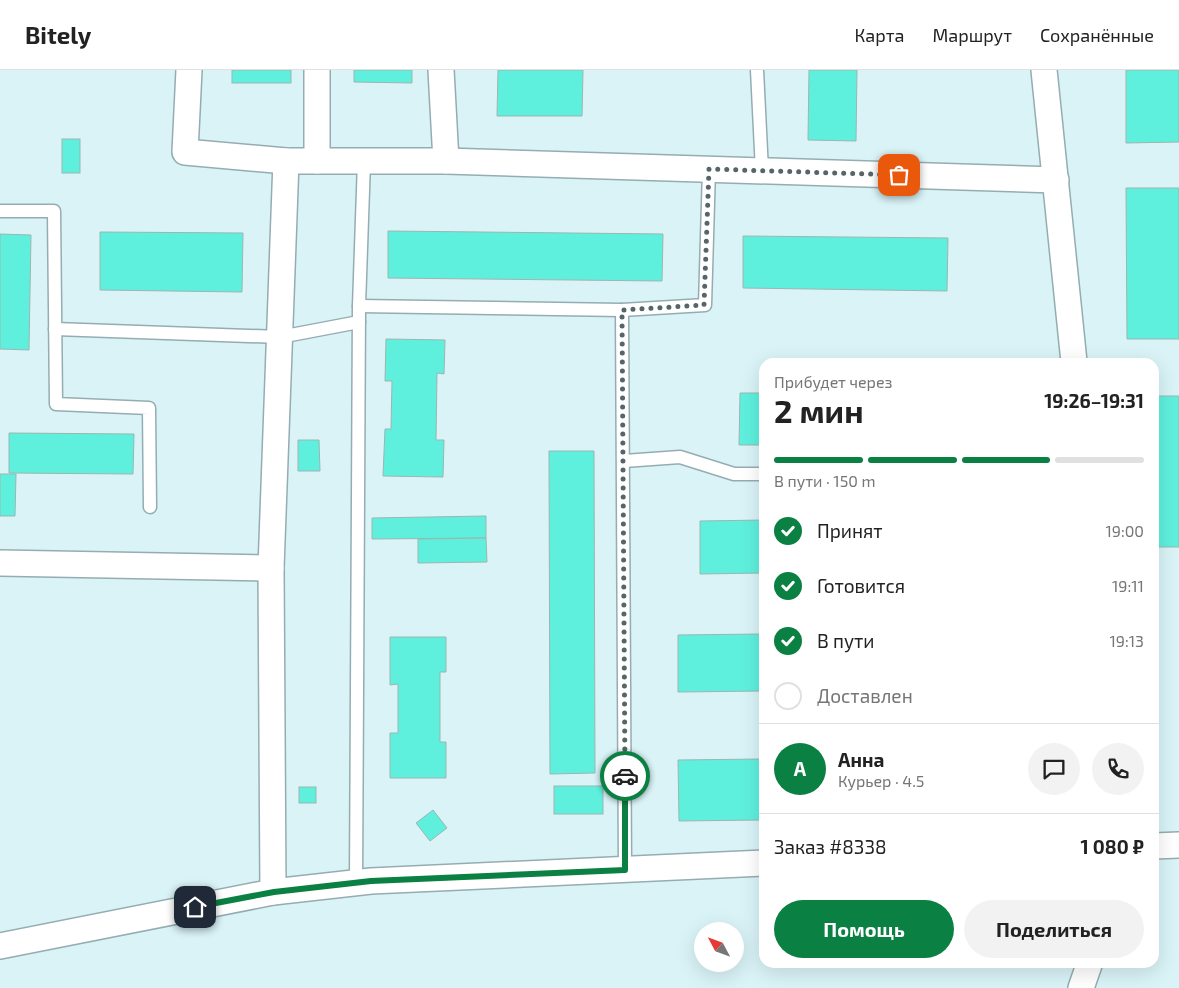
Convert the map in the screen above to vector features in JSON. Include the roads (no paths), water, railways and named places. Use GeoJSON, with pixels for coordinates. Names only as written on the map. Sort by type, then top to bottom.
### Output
{"type":"FeatureCollection","features":[{"type":"Feature","properties":{"kind":"street"},"geometry":{"type":"LineString","coordinates":[[189,70],[186,152],[317,161],[446,161],[1056,180]]}},
{"type":"Feature","properties":{"kind":"street"},"geometry":{"type":"LineString","coordinates":[[317,70],[317,161]]}},
{"type":"Feature","properties":{"kind":"street"},"geometry":{"type":"LineString","coordinates":[[441,70],[446,161]]}},
{"type":"Feature","properties":{"kind":"street"},"geometry":{"type":"LineString","coordinates":[[1044,70],[1074,358]]}},
{"type":"Feature","properties":{"kind":"street"},"geometry":{"type":"LineString","coordinates":[[274,892],[271,568],[286,160]]}},
{"type":"Feature","properties":{"kind":"street"},"geometry":{"type":"LineString","coordinates":[[0,563],[271,568]]}},
{"type":"Feature","properties":{"kind":"street"},"geometry":{"type":"LineString","coordinates":[[1159,846],[1179,844]]}},
{"type":"Feature","properties":{"kind":"street"},"geometry":{"type":"LineString","coordinates":[[0,946],[274,892],[356,883],[759,863]]}},
{"type":"Feature","properties":{"kind":"street"},"geometry":{"type":"LineString","coordinates":[[1081,988],[1088,968]]}},
{"type":"Feature","properties":{"kind":"lane"},"geometry":{"type":"LineString","coordinates":[[756,70],[762,171]]}},
{"type":"Feature","properties":{"kind":"lane"},"geometry":{"type":"LineString","coordinates":[[356,883],[359,306],[364,161]]}},
{"type":"Feature","properties":{"kind":"lane"},"geometry":{"type":"LineString","coordinates":[[359,306],[622,310],[704,305],[709,169]]}},
{"type":"Feature","properties":{"kind":"lane"},"geometry":{"type":"LineString","coordinates":[[0,211],[54,211],[56,404],[149,408],[150,507]]}},
{"type":"Feature","properties":{"kind":"lane"},"geometry":{"type":"LineString","coordinates":[[622,310],[625,870]]}},
{"type":"Feature","properties":{"kind":"lane"},"geometry":{"type":"LineString","coordinates":[[56,329],[280,337],[359,322]]}},
{"type":"Feature","properties":{"kind":"lane"},"geometry":{"type":"LineString","coordinates":[[624,461],[680,456],[734,474],[759,474]]}}]}
